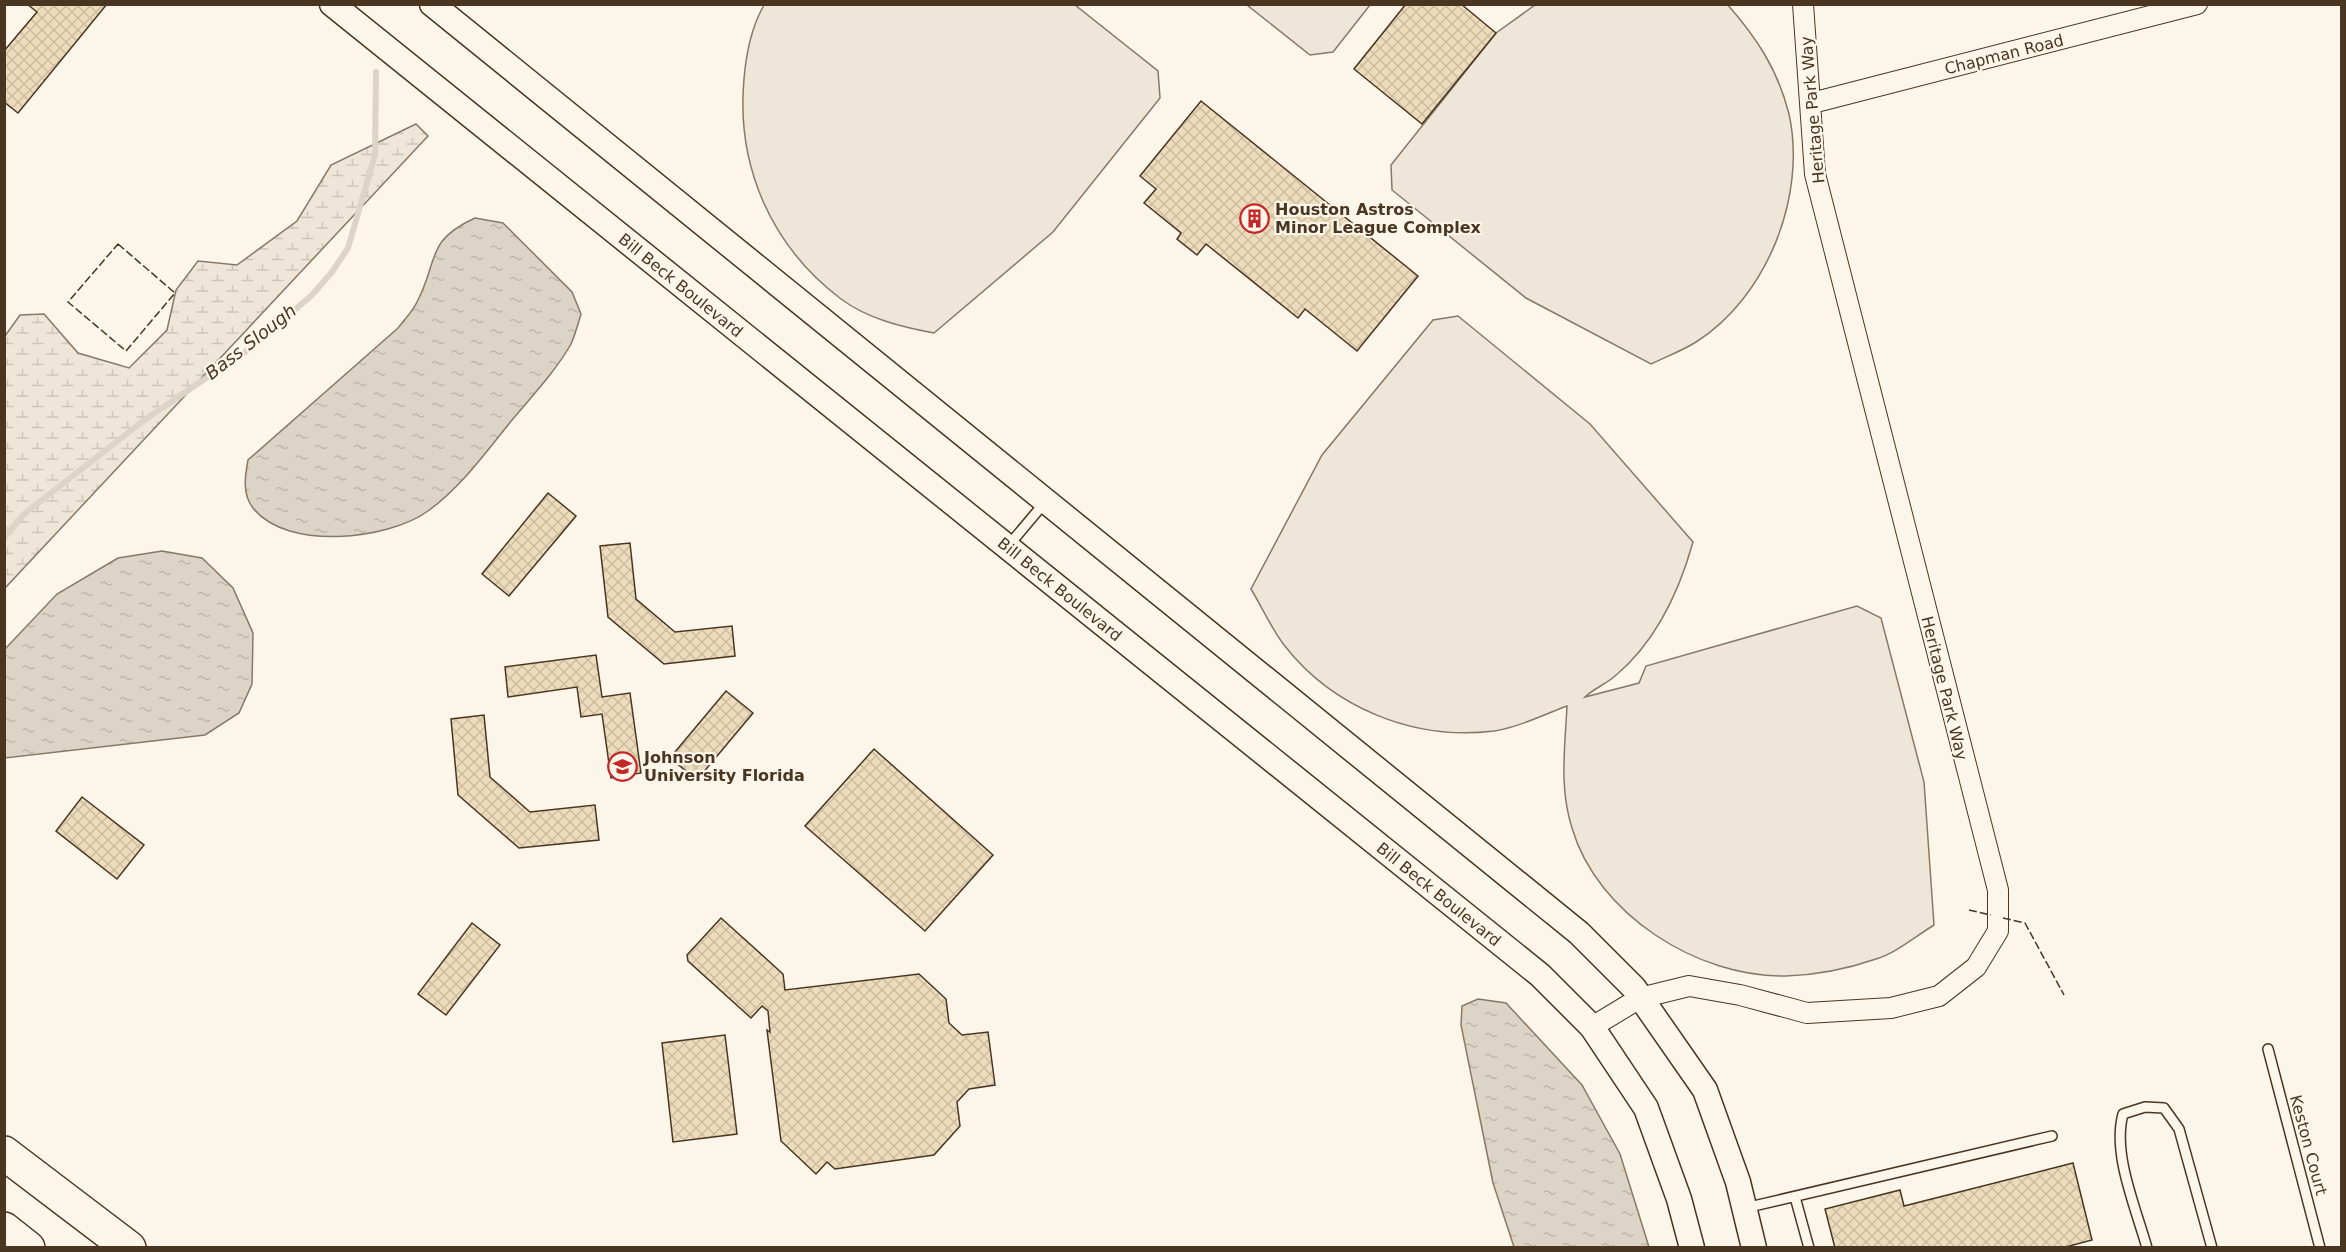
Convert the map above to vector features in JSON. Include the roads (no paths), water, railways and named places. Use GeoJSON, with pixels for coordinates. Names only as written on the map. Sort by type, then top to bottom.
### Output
{"type":"FeatureCollection","features":[{"type":"Feature","properties":{"kind":"highway"},"geometry":{"type":"LineString","coordinates":[[4,1153],[129,1248]]}},
{"type":"Feature","properties":{"kind":"highway"},"geometry":{"type":"LineString","coordinates":[[4,1229],[28,1248]]}},
{"type":"Feature","properties":{"kind":"street","name":"Bill Beck Boulevard"},"geometry":{"type":"LineString","coordinates":[[332,4],[1540,975],[1592,1027],[1646,1108],[1679,1199],[1692,1248]]}},
{"type":"Feature","properties":{"kind":"street"},"geometry":{"type":"LineString","coordinates":[[432,4],[1579,933],[1640,998],[1705,1090],[1738,1182],[1754,1248]]}},
{"type":"Feature","properties":{"kind":"street","name":"Heritage Park Way"},"geometry":{"type":"LineString","coordinates":[[1592,1027],[1640,998],[1689,986],[1740,995],[1807,1013],[1891,1008],[1939,996],[1976,966],[1998,931],[1998,890],[1815,174],[1812,103],[1803,4]]}},
{"type":"Feature","properties":{"kind":"street","name":"Chapman Road"},"geometry":{"type":"LineString","coordinates":[[1812,103],[2197,4]]}},
{"type":"Feature","properties":{"kind":"lane"},"geometry":{"type":"LineString","coordinates":[[1007,547],[1046,501]]}},
{"type":"Feature","properties":{"kind":"lane","name":"Keston Court"},"geometry":{"type":"LineString","coordinates":[[2268,1049],[2320,1248]]}},
{"type":"Feature","properties":{"kind":"lane"},"geometry":{"type":"LineString","coordinates":[[2147,1248],[2119,1148],[2123,1114],[2145,1107],[2164,1108],[2179,1129],[2212,1248]]}},
{"type":"Feature","properties":{"kind":"lane"},"geometry":{"type":"LineString","coordinates":[[1745,1208],[2052,1136]]}},
{"type":"Feature","properties":{"kind":"lane"},"geometry":{"type":"LineString","coordinates":[[1795,1197],[1809,1248]]}},
{"type":"Feature","properties":{"kind":"water"},"geometry":{"type":"Polygon","coordinates":[[[475,218],[503,223],[572,292],[581,314],[565,354],[463,480],[428,511],[389,529],[338,536],[289,531],[269,522],[253,508],[247,497],[245,479],[248,460],[398,328],[417,302],[440,244],[459,226],[475,218]]]}},
{"type":"Feature","properties":{"kind":"water"},"geometry":{"type":"Polygon","coordinates":[[[162,551],[202,558],[233,588],[253,633],[252,684],[239,713],[205,735],[5,758],[5,649],[57,594],[118,558],[162,551]]]}},
{"type":"Feature","properties":{"kind":"water"},"geometry":{"type":"Polygon","coordinates":[[[1478,999],[1506,1003],[1582,1085],[1620,1154],[1649,1247],[1514,1247],[1493,1183],[1461,1025],[1462,1006],[1478,999]]]}},
{"type":"Feature","properties":{"kind":"waterway","name":"Bass Slough"},"geometry":{"type":"LineString","coordinates":[[4,538],[24,514],[143,421],[252,347],[312,295],[332,272],[348,248],[375,155],[376,72]]}},
{"type":"Feature","properties":{"kind":"place","name":"Houston Astros Minor League Complex"},"geometry":{"type":"Point","coordinates":[1254,218]}},
{"type":"Feature","properties":{"kind":"place","name":"Johnson University Florida"},"geometry":{"type":"Point","coordinates":[623,766]}}]}
